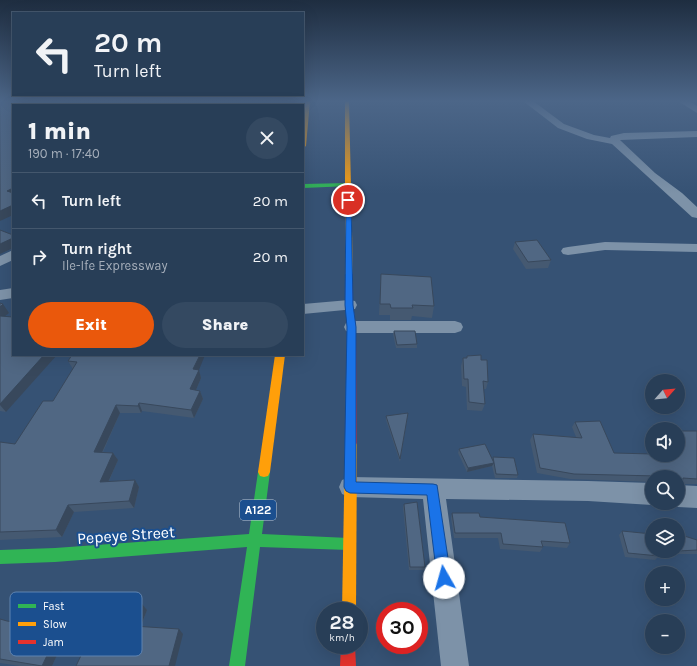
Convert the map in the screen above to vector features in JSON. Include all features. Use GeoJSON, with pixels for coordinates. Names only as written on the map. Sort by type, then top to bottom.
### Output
{"type":"FeatureCollection","features":[{"type":"Feature","properties":{"kind":"main road"},"geometry":{"type":"LineString","coordinates":[[348,132],[349,305],[352,327],[348,602]]}},
{"type":"Feature","properties":{"kind":"main road"},"geometry":{"type":"LineString","coordinates":[[304,186],[348,186]]}},
{"type":"Feature","properties":{"kind":"main road","name":"A122"},"geometry":{"type":"LineString","coordinates":[[237,666],[280,356]]}},
{"type":"Feature","properties":{"kind":"main road","name":"Pepeye Street"},"geometry":{"type":"LineString","coordinates":[[0,557],[63,554],[254,540],[349,544]]}},
{"type":"Feature","properties":{"kind":"main road"},"geometry":{"type":"LineString","coordinates":[[348,654],[348,666]]}},
{"type":"Feature","properties":{"kind":"street"},"geometry":{"type":"LineString","coordinates":[[578,132],[591,137],[615,142],[697,214]]}},
{"type":"Feature","properties":{"kind":"street"},"geometry":{"type":"LineString","coordinates":[[615,142],[615,138],[624,136],[697,134]]}},
{"type":"Feature","properties":{"kind":"street"},"geometry":{"type":"LineString","coordinates":[[568,251],[605,246],[697,248]]}},
{"type":"Feature","properties":{"kind":"street"},"geometry":{"type":"LineString","coordinates":[[0,262],[12,255]]}},
{"type":"Feature","properties":{"kind":"street"},"geometry":{"type":"LineString","coordinates":[[0,262],[12,268]]}},
{"type":"Feature","properties":{"kind":"street"},"geometry":{"type":"LineString","coordinates":[[0,295],[12,293]]}},
{"type":"Feature","properties":{"kind":"street"},"geometry":{"type":"LineString","coordinates":[[304,309],[349,305]]}},
{"type":"Feature","properties":{"kind":"street"},"geometry":{"type":"LineString","coordinates":[[352,327],[455,327]]}},
{"type":"Feature","properties":{"kind":"street"},"geometry":{"type":"LineString","coordinates":[[350,487],[588,491],[645,494]]}},
{"type":"Feature","properties":{"kind":"street"},"geometry":{"type":"LineString","coordinates":[[433,489],[455,666]]}},
{"type":"Feature","properties":{"kind":"street"},"geometry":{"type":"LineString","coordinates":[[685,496],[697,497]]}},
{"type":"Feature","properties":{"kind":"building"},"geometry":{"type":"Polygon","coordinates":[[[0,132],[12,132],[12,188],[7,191],[12,193],[12,205],[0,211],[0,132]]]}},
{"type":"Feature","properties":{"kind":"building"},"geometry":{"type":"Polygon","coordinates":[[[0,230],[12,235],[12,238],[0,244],[0,230]]]}},
{"type":"Feature","properties":{"kind":"building"},"geometry":{"type":"Polygon","coordinates":[[[537,240],[551,260],[528,262],[515,242],[537,240]]]}},
{"type":"Feature","properties":{"kind":"building"},"geometry":{"type":"Polygon","coordinates":[[[381,274],[431,277],[434,306],[412,305],[413,308],[391,308],[390,304],[380,304],[381,274]]]}},
{"type":"Feature","properties":{"kind":"building"},"geometry":{"type":"Polygon","coordinates":[[[0,316],[12,317],[12,356],[43,356],[0,404],[0,316]]]}},
{"type":"Feature","properties":{"kind":"building"},"geometry":{"type":"Polygon","coordinates":[[[394,331],[415,331],[417,344],[397,345],[394,331]]]}},
{"type":"Feature","properties":{"kind":"building"},"geometry":{"type":"Polygon","coordinates":[[[481,355],[481,360],[487,360],[488,382],[483,381],[485,404],[469,402],[468,379],[464,379],[463,358],[467,358],[467,356],[481,355]]]}},
{"type":"Feature","properties":{"kind":"building"},"geometry":{"type":"Polygon","coordinates":[[[71,356],[200,356],[193,369],[199,370],[190,389],[200,391],[191,410],[139,403],[138,406],[116,405],[94,452],[113,453],[100,482],[135,480],[129,501],[68,505],[56,530],[0,532],[0,442],[15,444],[43,401],[53,401],[77,362],[68,361],[71,356]]]}},
{"type":"Feature","properties":{"kind":"building"},"geometry":{"type":"Polygon","coordinates":[[[408,413],[400,459],[386,416],[408,413]]]}},
{"type":"Feature","properties":{"kind":"building"},"geometry":{"type":"Polygon","coordinates":[[[600,421],[614,453],[645,454],[645,462],[685,462],[685,431],[697,431],[697,479],[685,478],[685,470],[645,470],[645,476],[574,474],[540,468],[533,434],[582,438],[575,422],[600,421]]]}},
{"type":"Feature","properties":{"kind":"building"},"geometry":{"type":"Polygon","coordinates":[[[485,444],[494,463],[468,468],[459,449],[485,444]]]}},
{"type":"Feature","properties":{"kind":"building"},"geometry":{"type":"Polygon","coordinates":[[[493,457],[514,458],[518,475],[496,474],[493,457]]]}},
{"type":"Feature","properties":{"kind":"building"},"geometry":{"type":"Polygon","coordinates":[[[417,502],[425,567],[410,567],[404,504],[417,502]]]}},
{"type":"Feature","properties":{"kind":"building"},"geometry":{"type":"Polygon","coordinates":[[[452,513],[479,513],[480,517],[565,523],[570,543],[541,541],[543,547],[503,544],[501,533],[455,533],[452,513]]]}},
{"type":"Feature","properties":{"kind":"building"},"geometry":{"type":"Polygon","coordinates":[[[622,531],[645,533],[645,555],[628,553],[622,531]]]}},
{"type":"Feature","properties":{"kind":"building"},"geometry":{"type":"Polygon","coordinates":[[[685,536],[697,540],[697,550],[685,551],[685,536]]]}},
{"type":"Feature","properties":{"kind":"building"},"geometry":{"type":"Polygon","coordinates":[[[0,619],[10,621],[10,656],[47,656],[42,666],[0,659],[0,619]]]}},
{"type":"Feature","properties":{"kind":"building"},"geometry":{"type":"Polygon","coordinates":[[[142,627],[179,629],[169,666],[76,666],[81,656],[142,656],[142,627]]]}},
{"type":"Feature","properties":{"kind":"traffic: fast"},"geometry":{"type":"LineString","coordinates":[[304,186],[348,185]]}},
{"type":"Feature","properties":{"kind":"traffic: fast"},"geometry":{"type":"LineString","coordinates":[[237,666],[264,472]]}},
{"type":"Feature","properties":{"kind":"traffic: fast"},"geometry":{"type":"LineString","coordinates":[[0,557],[55,555],[254,540],[349,544]]}},
{"type":"Feature","properties":{"kind":"traffic: slow"},"geometry":{"type":"LineString","coordinates":[[304,137],[305,132]]}},
{"type":"Feature","properties":{"kind":"traffic: slow"},"geometry":{"type":"LineString","coordinates":[[347,132],[349,274]]}},
{"type":"Feature","properties":{"kind":"traffic: slow"},"geometry":{"type":"LineString","coordinates":[[264,472],[280,356]]}},
{"type":"Feature","properties":{"kind":"traffic: slow"},"geometry":{"type":"LineString","coordinates":[[349,602],[351,443]]}},
{"type":"Feature","properties":{"kind":"traffic: jam"},"geometry":{"type":"LineString","coordinates":[[349,274],[349,305],[352,327],[351,443]]}},
{"type":"Feature","properties":{"kind":"traffic: jam"},"geometry":{"type":"LineString","coordinates":[[348,654],[348,666]]}},
{"type":"Feature","properties":{"kind":"route"},"geometry":{"type":"LineString","coordinates":[[348,200],[349,305],[352,327],[350,487],[433,489],[444,578]]}}]}
